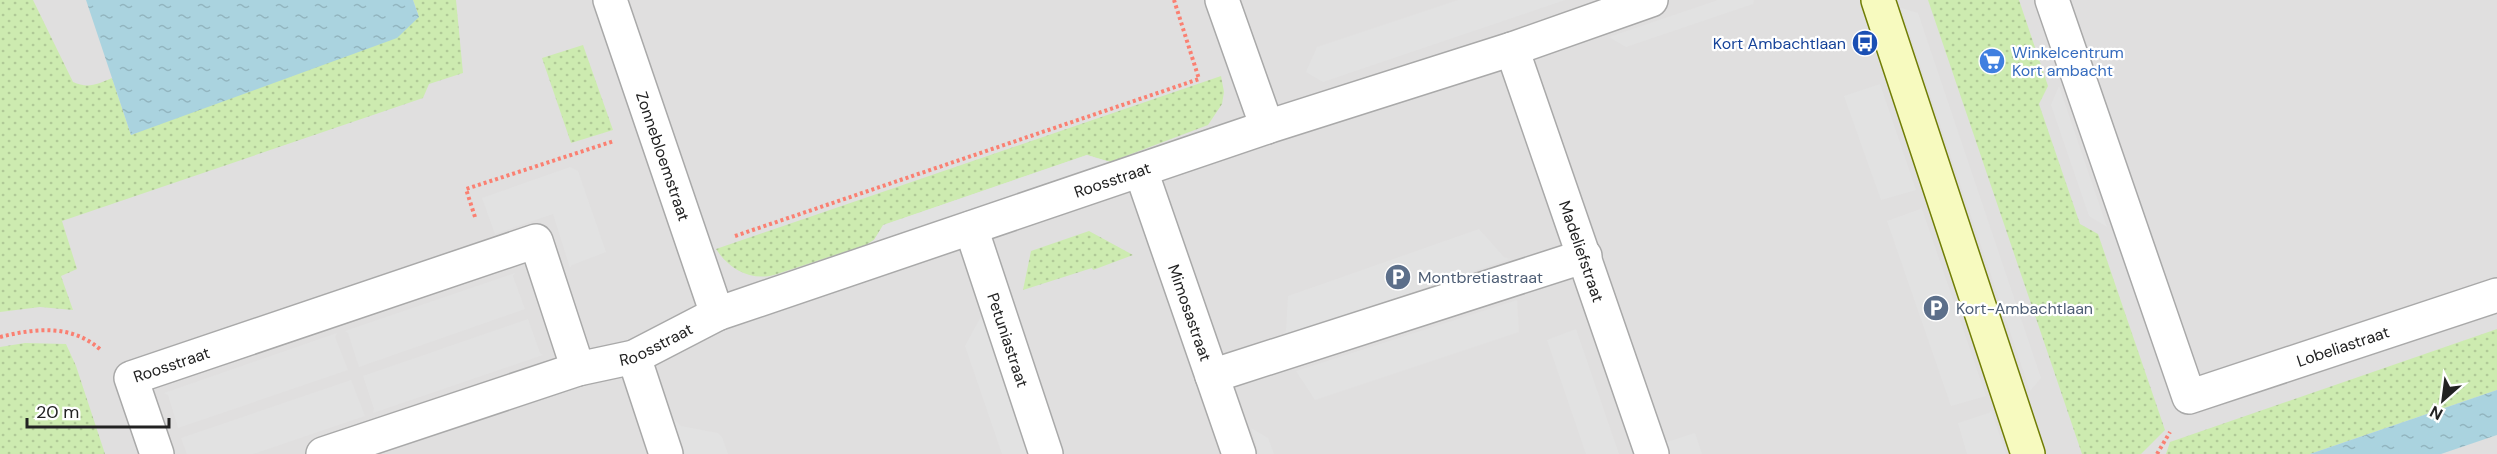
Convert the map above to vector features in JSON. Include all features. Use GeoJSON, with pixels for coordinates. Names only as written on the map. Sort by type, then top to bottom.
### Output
{"type":"FeatureCollection","features":[{"type":"Feature","properties":{"kind":"street","name":"Zonnebloemstraat"},"geometry":{"type":"LineString","coordinates":[[610,0],[717,314]]}},
{"type":"Feature","properties":{"kind":"street"},"geometry":{"type":"LineString","coordinates":[[1221,0],[1267,127]]}},
{"type":"Feature","properties":{"kind":"street","name":"Roosstraat"},"geometry":{"type":"LineString","coordinates":[[323,454],[578,369],[634,357],[717,314],[1267,127],[1512,49],[1651,0]]}},
{"type":"Feature","properties":{"kind":"street"},"geometry":{"type":"LineString","coordinates":[[1878,0],[2028,454]]}},
{"type":"Feature","properties":{"kind":"street","name":"Lobeliastraat"},"geometry":{"type":"LineString","coordinates":[[2052,0],[2189,397],[2497,295]]}},
{"type":"Feature","properties":{"kind":"street","name":"Madeliefstraat"},"geometry":{"type":"LineString","coordinates":[[1512,49],[1652,454]]}},
{"type":"Feature","properties":{"kind":"street","name":"Mimosastraat"},"geometry":{"type":"LineString","coordinates":[[1141,171],[1239,454]]}},
{"type":"Feature","properties":{"kind":"street","name":"Petuniastraat"},"geometry":{"type":"LineString","coordinates":[[971,228],[1046,454]]}},
{"type":"Feature","properties":{"kind":"street","name":"Roosstraat"},"geometry":{"type":"LineString","coordinates":[[157,454],[131,378],[536,241],[578,369]]}},
{"type":"Feature","properties":{"kind":"street"},"geometry":{"type":"LineString","coordinates":[[1212,376],[1585,256]]}},
{"type":"Feature","properties":{"kind":"street"},"geometry":{"type":"LineString","coordinates":[[634,357],[666,454]]}},
{"type":"Feature","properties":{"kind":"path"},"geometry":{"type":"LineString","coordinates":[[692,242],[724,240],[1199,79],[1174,0]]}},
{"type":"Feature","properties":{"kind":"path"},"geometry":{"type":"LineString","coordinates":[[488,257],[466,189],[623,138]]}},
{"type":"Feature","properties":{"kind":"path"},"geometry":{"type":"LineString","coordinates":[[0,337],[20,332],[48,330],[81,336],[97,347],[131,378]]}},
{"type":"Feature","properties":{"kind":"shaded area"},"geometry":{"type":"Polygon","coordinates":[[[0,0],[2497,0],[2497,454],[0,454],[0,0]]]}},
{"type":"Feature","properties":{"kind":"shaded area"},"geometry":{"type":"Polygon","coordinates":[[[1458,0],[1565,0],[1323,82],[1306,72],[1317,47],[1458,0]]]}},
{"type":"Feature","properties":{"kind":"shaded area"},"geometry":{"type":"Polygon","coordinates":[[[1718,0],[1754,0],[1753,4],[1626,47],[1609,37],[1718,0]]]}},
{"type":"Feature","properties":{"kind":"shaded area","name":"Kort-Ambachtlaan"},"geometry":{"type":"Polygon","coordinates":[[[1901,8],[1918,13],[2041,378],[2030,391],[1901,8]]]}},
{"type":"Feature","properties":{"kind":"shaded area"},"geometry":{"type":"Polygon","coordinates":[[[1880,84],[1916,190],[1881,200],[1844,96],[1880,84]]]}},
{"type":"Feature","properties":{"kind":"shaded area"},"geometry":{"type":"Polygon","coordinates":[[[2059,86],[2107,227],[2089,216],[2051,105],[2059,86]]]}},
{"type":"Feature","properties":{"kind":"shaded area"},"geometry":{"type":"Polygon","coordinates":[[[1087,155],[1110,162],[866,245],[874,240],[883,225],[1087,155]]]}},
{"type":"Feature","properties":{"kind":"shaded area"},"geometry":{"type":"Polygon","coordinates":[[[570,167],[578,171],[606,252],[572,265],[570,268],[553,214],[495,234],[482,198],[570,167]]]}},
{"type":"Feature","properties":{"kind":"shaded area","name":"Kort-Ambachtlaan"},"geometry":{"type":"Polygon","coordinates":[[[1921,206],[1986,396],[1951,406],[1887,221],[1920,209],[1921,206]]]}},
{"type":"Feature","properties":{"kind":"shaded area","name":"Montbretiastraat"},"geometry":{"type":"Polygon","coordinates":[[[1479,229],[1504,257],[1510,259],[1280,337],[1286,331],[1288,296],[1479,229]]]}},
{"type":"Feature","properties":{"kind":"shaded area"},"geometry":{"type":"Polygon","coordinates":[[[515,273],[513,276],[525,309],[359,367],[348,333],[345,331],[515,273]]]}},
{"type":"Feature","properties":{"kind":"shaded area","name":"Montbretiastraat"},"geometry":{"type":"Polygon","coordinates":[[[1517,300],[1519,332],[1315,400],[1296,371],[1517,300]]]}},
{"type":"Feature","properties":{"kind":"shaded area"},"geometry":{"type":"Polygon","coordinates":[[[984,311],[1034,454],[1002,454],[965,346],[984,311]]]}},
{"type":"Feature","properties":{"kind":"shaded area"},"geometry":{"type":"Polygon","coordinates":[[[528,319],[540,353],[543,355],[373,413],[374,409],[363,376],[528,319]]]}},
{"type":"Feature","properties":{"kind":"shaded area"},"geometry":{"type":"Polygon","coordinates":[[[1576,329],[1619,454],[1586,454],[1547,340],[1576,329]]]}},
{"type":"Feature","properties":{"kind":"shaded area"},"geometry":{"type":"Polygon","coordinates":[[[337,333],[335,337],[348,370],[178,428],[168,395],[164,393],[337,333]]]}},
{"type":"Feature","properties":{"kind":"shaded area"},"geometry":{"type":"Polygon","coordinates":[[[351,380],[365,416],[253,454],[187,454],[181,438],[351,380]]]}},
{"type":"Feature","properties":{"kind":"shaded area"},"geometry":{"type":"Polygon","coordinates":[[[1991,410],[2006,454],[1967,454],[1958,423],[1989,413],[1991,410]]]}},
{"type":"Feature","properties":{"kind":"shaded area"},"geometry":{"type":"Polygon","coordinates":[[[673,418],[681,426],[718,433],[722,437],[728,454],[685,454],[673,418]]]}},
{"type":"Feature","properties":{"kind":"shaded area"},"geometry":{"type":"Polygon","coordinates":[[[1251,428],[1268,438],[1274,454],[1259,454],[1251,428]]]}},
{"type":"Feature","properties":{"kind":"shaded area"},"geometry":{"type":"Polygon","coordinates":[[[1695,433],[1702,454],[1668,454],[1664,443],[1695,433]]]}},
{"type":"Feature","properties":{"kind":"green space"},"geometry":{"type":"Polygon","coordinates":[[[0,0],[33,0],[73,82],[88,85],[112,78],[131,135],[418,14],[413,0],[456,0],[463,73],[429,84],[423,98],[62,221],[77,269],[61,276],[73,310],[40,307],[0,312],[0,0]]]}},
{"type":"Feature","properties":{"kind":"green space"},"geometry":{"type":"Polygon","coordinates":[[[1928,0],[2019,0],[2048,86],[2039,104],[2080,224],[2098,234],[2165,430],[2141,454],[2082,454],[1928,0]]]}},
{"type":"Feature","properties":{"kind":"green space"},"geometry":{"type":"Polygon","coordinates":[[[583,45],[613,130],[571,143],[542,58],[583,45]]]}},
{"type":"Feature","properties":{"kind":"green space"},"geometry":{"type":"Polygon","coordinates":[[[1221,76],[1224,92],[1222,104],[1208,125],[1110,162],[1087,155],[884,225],[874,240],[866,245],[774,275],[757,276],[741,272],[727,262],[716,249],[1221,76]]]}},
{"type":"Feature","properties":{"kind":"green space"},"geometry":{"type":"Polygon","coordinates":[[[1089,231],[1133,255],[1093,270],[1092,268],[1023,290],[1031,251],[1089,231]]]}},
{"type":"Feature","properties":{"kind":"green space"},"geometry":{"type":"Polygon","coordinates":[[[2497,329],[2497,390],[2310,454],[2166,454],[2170,442],[2497,329]]]}},
{"type":"Feature","properties":{"kind":"green space"},"geometry":{"type":"Polygon","coordinates":[[[25,343],[66,344],[76,366],[105,454],[0,454],[0,347],[25,343]]]}},
{"type":"Feature","properties":{"kind":"water"},"geometry":{"type":"Polygon","coordinates":[[[86,0],[413,0],[419,17],[397,38],[131,135],[86,0]]]}},
{"type":"Feature","properties":{"kind":"water"},"geometry":{"type":"Polygon","coordinates":[[[2497,390],[2497,435],[2441,454],[2310,454],[2497,390]]]}},
{"type":"Feature","properties":{"kind":"place","name":"Kort Ambachtlaan"},"geometry":{"type":"Point","coordinates":[1865,43]}},
{"type":"Feature","properties":{"kind":"place","name":"Winkelcentrum Kort ambacht"},"geometry":{"type":"Point","coordinates":[1992,61]}},
{"type":"Feature","properties":{"kind":"place","name":"Montbretiastraat"},"geometry":{"type":"Point","coordinates":[1398,277]}},
{"type":"Feature","properties":{"kind":"place","name":"Kort-Ambachtlaan"},"geometry":{"type":"Point","coordinates":[1936,308]}}]}
